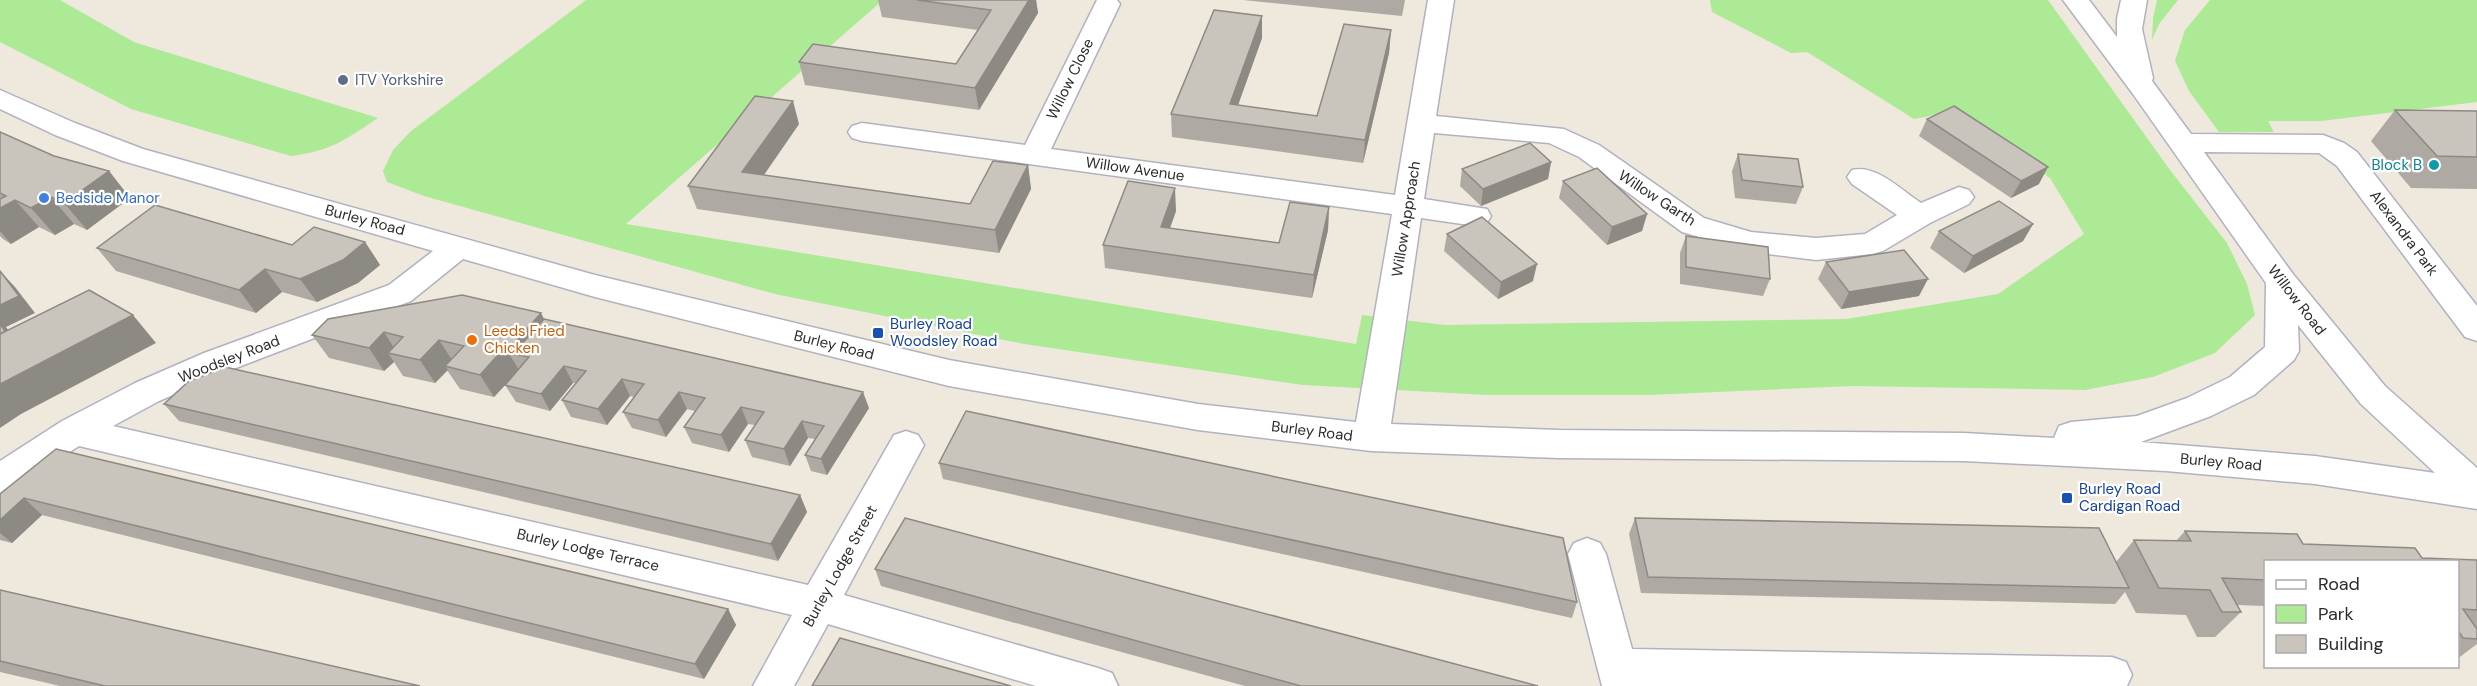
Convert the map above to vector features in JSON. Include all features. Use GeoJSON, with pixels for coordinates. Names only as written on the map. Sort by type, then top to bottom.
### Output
{"type":"FeatureCollection","features":[{"type":"Feature","properties":{"kind":"street","name":"Willow Approach"},"geometry":{"type":"LineString","coordinates":[[1371,437],[1441,0]]}},
{"type":"Feature","properties":{"kind":"street","name":"Willow Road"},"geometry":{"type":"LineString","coordinates":[[2076,0],[2143,88],[2282,282],[2373,395],[2477,492]]}},
{"type":"Feature","properties":{"kind":"street","name":"Willow Road"},"geometry":{"type":"LineString","coordinates":[[2134,0],[2131,7],[2130,34],[2143,88]]}},
{"type":"Feature","properties":{"kind":"street","name":"Willow Close"},"geometry":{"type":"LineString","coordinates":[[1034,155],[1107,4]]}},
{"type":"Feature","properties":{"kind":"street","name":"Burley Road"},"geometry":{"type":"LineString","coordinates":[[0,98],[65,129],[133,155],[595,286],[949,373],[1198,417],[1371,437],[1559,444],[1964,447],[2166,457],[2315,470],[2477,492]]}},
{"type":"Feature","properties":{"kind":"street","name":"Willow Garth"},"geometry":{"type":"LineString","coordinates":[[1421,123],[1554,135],[1589,151],[1693,225],[1751,242],[1816,249],[1872,244],[1919,216],[1959,197]]}},
{"type":"Feature","properties":{"kind":"street","name":"Willow Avenue"},"geometry":{"type":"LineString","coordinates":[[862,132],[1408,206]]}},
{"type":"Feature","properties":{"kind":"street","name":"Alexandra Park"},"geometry":{"type":"LineString","coordinates":[[2181,143],[2323,144],[2334,148],[2347,159],[2477,329]]}},
{"type":"Feature","properties":{"kind":"street"},"geometry":{"type":"LineString","coordinates":[[1862,177],[1919,216]]}},
{"type":"Feature","properties":{"kind":"street"},"geometry":{"type":"LineString","coordinates":[[1408,206],[1476,216]]}},
{"type":"Feature","properties":{"kind":"street","name":"Woodsley Road"},"geometry":{"type":"LineString","coordinates":[[0,479],[74,431],[147,392],[216,362],[400,293],[460,246]]}},
{"type":"Feature","properties":{"kind":"street"},"geometry":{"type":"LineString","coordinates":[[1964,447],[2139,429],[2199,407],[2242,386],[2282,351],[2282,282]]}},
{"type":"Feature","properties":{"kind":"street","name":"Burley Lodge Terrace"},"geometry":{"type":"LineString","coordinates":[[74,431],[818,604],[1098,686]]}},
{"type":"Feature","properties":{"kind":"street","name":"Burley Lodge Street"},"geometry":{"type":"LineString","coordinates":[[773,686],[906,445]]}},
{"type":"Feature","properties":{"kind":"street"},"geometry":{"type":"LineString","coordinates":[[1587,554],[1619,677],[2112,675]]}},
{"type":"Feature","properties":{"kind":"green space"},"geometry":{"type":"Polygon","coordinates":[[[0,0],[60,0],[134,42],[378,118],[327,148],[291,156],[131,109],[0,42],[0,0]]]}},
{"type":"Feature","properties":{"kind":"green space"},"geometry":{"type":"Polygon","coordinates":[[[586,0],[883,0],[626,224],[1356,344],[1362,315],[1445,325],[1846,319],[1998,294],[2084,234],[2050,178],[1956,111],[1914,119],[1807,52],[1791,53],[1712,12],[1710,0],[2048,0],[2170,170],[2227,243],[2247,284],[2255,315],[2215,353],[2153,377],[2085,390],[1852,386],[1648,395],[1488,395],[1303,385],[1024,344],[775,294],[424,196],[387,182],[383,171],[393,150],[411,131],[586,0]]]}},
{"type":"Feature","properties":{"kind":"green space"},"geometry":{"type":"Polygon","coordinates":[[[2157,0],[2178,0],[2159,24],[2152,40],[2153,18],[2157,0]]]}},
{"type":"Feature","properties":{"kind":"green space"},"geometry":{"type":"Polygon","coordinates":[[[2210,0],[2477,0],[2477,102],[2321,121],[2268,121],[2274,132],[2219,132],[2189,91],[2175,61],[2185,30],[2210,0]]]}},
{"type":"Feature","properties":{"kind":"building"},"geometry":{"type":"Polygon","coordinates":[[[917,0],[1029,0],[975,88],[799,62],[813,44],[956,64],[991,10],[917,0]]]}},
{"type":"Feature","properties":{"kind":"building"},"geometry":{"type":"Polygon","coordinates":[[[1214,10],[1262,16],[1230,104],[1317,116],[1344,24],[1391,30],[1365,140],[1171,114],[1214,10]]]}},
{"type":"Feature","properties":{"kind":"building"},"geometry":{"type":"Polygon","coordinates":[[[755,96],[793,101],[742,172],[970,204],[993,161],[1028,165],[995,230],[688,186],[755,96]]]}},
{"type":"Feature","properties":{"kind":"building"},"geometry":{"type":"Polygon","coordinates":[[[1954,106],[2048,167],[2021,181],[1927,119],[1954,106]]]}},
{"type":"Feature","properties":{"kind":"building"},"geometry":{"type":"Polygon","coordinates":[[[2395,110],[2477,111],[2477,157],[2437,156],[2395,110]]]}},
{"type":"Feature","properties":{"kind":"building"},"geometry":{"type":"Polygon","coordinates":[[[0,132],[54,156],[109,171],[64,203],[51,197],[31,208],[15,200],[0,208],[0,199],[6,196],[0,193],[0,132]]]}},
{"type":"Feature","properties":{"kind":"building"},"geometry":{"type":"Polygon","coordinates":[[[1530,143],[1551,162],[1483,189],[1462,169],[1530,143]]]}},
{"type":"Feature","properties":{"kind":"building"},"geometry":{"type":"Polygon","coordinates":[[[1738,154],[1798,159],[1803,187],[1742,180],[1738,154]]]}},
{"type":"Feature","properties":{"kind":"building"},"geometry":{"type":"Polygon","coordinates":[[[1597,168],[1647,214],[1612,227],[1563,181],[1597,168]]]}},
{"type":"Feature","properties":{"kind":"building"},"geometry":{"type":"Polygon","coordinates":[[[1128,181],[1175,188],[1161,227],[1279,243],[1290,202],[1329,207],[1314,275],[1103,245],[1128,181]]]}},
{"type":"Feature","properties":{"kind":"building"},"geometry":{"type":"Polygon","coordinates":[[[1999,201],[2033,224],[1973,256],[1939,231],[1999,201]]]}},
{"type":"Feature","properties":{"kind":"building"},"geometry":{"type":"Polygon","coordinates":[[[155,205],[292,245],[314,227],[365,242],[343,260],[300,279],[265,269],[239,290],[97,248],[155,205]]]}},
{"type":"Feature","properties":{"kind":"building"},"geometry":{"type":"Polygon","coordinates":[[[1482,217],[1537,264],[1501,282],[1447,234],[1482,217]]]}},
{"type":"Feature","properties":{"kind":"building"},"geometry":{"type":"Polygon","coordinates":[[[1686,236],[1768,247],[1770,279],[1686,267],[1686,236]]]}},
{"type":"Feature","properties":{"kind":"building"},"geometry":{"type":"Polygon","coordinates":[[[1904,250],[1928,279],[1849,292],[1826,262],[1904,250]]]}},
{"type":"Feature","properties":{"kind":"building"},"geometry":{"type":"Polygon","coordinates":[[[0,271],[19,296],[0,305],[0,271]]]}},
{"type":"Feature","properties":{"kind":"building"},"geometry":{"type":"Polygon","coordinates":[[[89,290],[133,315],[0,384],[0,334],[89,290]]]}},
{"type":"Feature","properties":{"kind":"building"},"geometry":{"type":"Polygon","coordinates":[[[462,295],[541,313],[510,348],[505,347],[480,375],[445,366],[464,346],[439,340],[420,360],[388,353],[403,337],[384,332],[369,348],[312,335],[328,319],[462,295]]]}},
{"type":"Feature","properties":{"kind":"building"},"geometry":{"type":"Polygon","coordinates":[[[544,319],[863,392],[821,459],[805,455],[824,426],[802,421],[784,449],[745,440],[764,412],[741,407],[721,435],[684,427],[705,398],[679,392],[658,420],[623,412],[644,384],[622,379],[598,409],[562,400],[586,371],[564,366],[541,394],[505,385],[529,357],[513,354],[544,319]]]}},
{"type":"Feature","properties":{"kind":"building"},"geometry":{"type":"Polygon","coordinates":[[[0,324],[5,331],[0,334],[0,324]]]}},
{"type":"Feature","properties":{"kind":"building"},"geometry":{"type":"Polygon","coordinates":[[[225,367],[800,495],[771,544],[164,404],[189,381],[225,367]]]}},
{"type":"Feature","properties":{"kind":"building"},"geometry":{"type":"Polygon","coordinates":[[[966,411],[1563,538],[1577,602],[939,463],[966,411]]]}},
{"type":"Feature","properties":{"kind":"building"},"geometry":{"type":"Polygon","coordinates":[[[56,449],[728,609],[695,664],[24,498],[0,520],[0,494],[56,449]]]}},
{"type":"Feature","properties":{"kind":"building"},"geometry":{"type":"Polygon","coordinates":[[[905,518],[1538,686],[1301,686],[875,569],[905,518]]]}},
{"type":"Feature","properties":{"kind":"building"},"geometry":{"type":"Polygon","coordinates":[[[1635,518],[2099,528],[2129,588],[1648,577],[1635,518]]]}},
{"type":"Feature","properties":{"kind":"building"},"geometry":{"type":"Polygon","coordinates":[[[2185,531],[2297,534],[2303,544],[2415,548],[2422,558],[2477,560],[2477,610],[2463,609],[2477,629],[2477,639],[2463,638],[2459,632],[2459,560],[2264,560],[2264,580],[2222,578],[2241,612],[2222,612],[2210,590],[2159,588],[2134,540],[2191,541],[2185,531]]]}},
{"type":"Feature","properties":{"kind":"building"},"geometry":{"type":"Polygon","coordinates":[[[0,590],[420,686],[105,686],[0,661],[0,590]]]}},
{"type":"Feature","properties":{"kind":"building"},"geometry":{"type":"Polygon","coordinates":[[[840,638],[1011,686],[812,686],[840,638]]]}},
{"type":"Feature","properties":{"kind":"place","name":"ITV Yorkshire"},"geometry":{"type":"Point","coordinates":[343,80]}},
{"type":"Feature","properties":{"kind":"place","name":"Block B"},"geometry":{"type":"Point","coordinates":[2434,165]}},
{"type":"Feature","properties":{"kind":"place","name":"Bedside Manor"},"geometry":{"type":"Point","coordinates":[44,198]}},
{"type":"Feature","properties":{"kind":"place","name":"Burley Road Woodsley Road"},"geometry":{"type":"Point","coordinates":[878,333]}},
{"type":"Feature","properties":{"kind":"place","name":"Leeds Fried Chicken"},"geometry":{"type":"Point","coordinates":[472,340]}},
{"type":"Feature","properties":{"kind":"place","name":"Burley Road Cardigan Road"},"geometry":{"type":"Point","coordinates":[2067,498]}}]}
